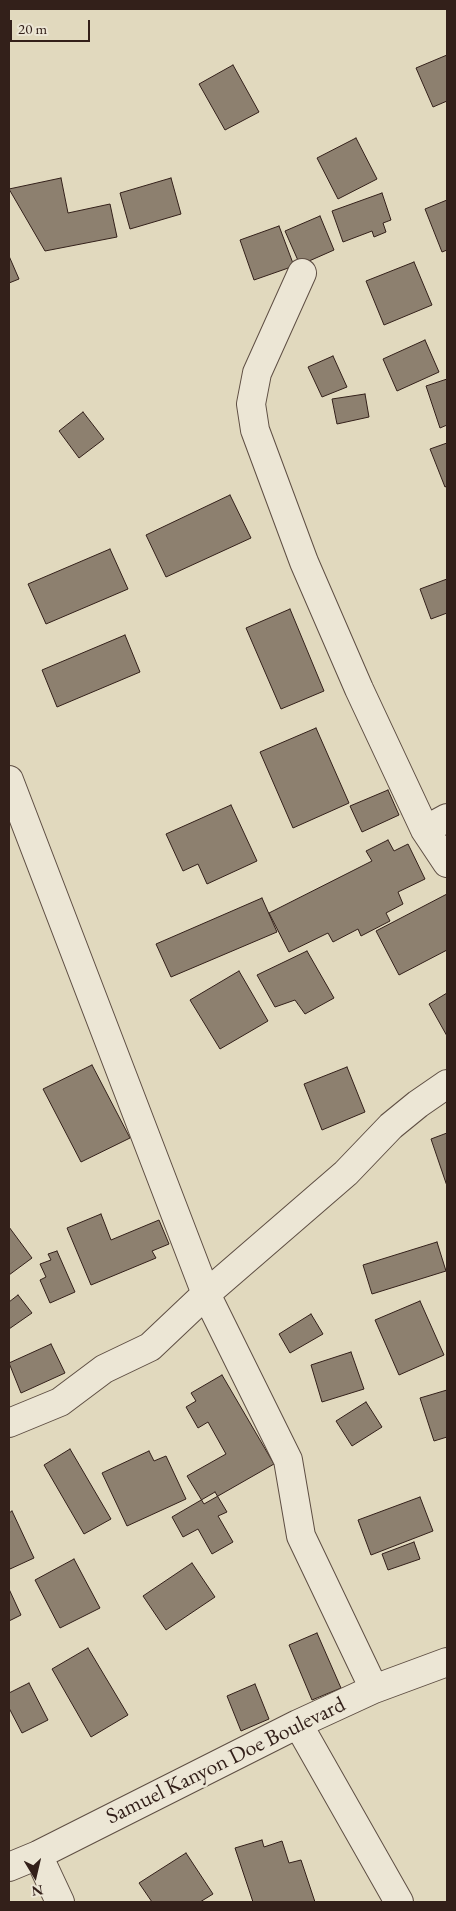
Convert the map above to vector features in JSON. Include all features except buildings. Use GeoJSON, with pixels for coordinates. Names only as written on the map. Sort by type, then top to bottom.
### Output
{"type":"FeatureCollection","features":[{"type":"Feature","properties":{"kind":"street"},"geometry":{"type":"LineString","coordinates":[[302,274],[257,373],[251,404],[255,430],[304,562],[359,689],[436,824],[447,863]]}},
{"type":"Feature","properties":{"kind":"street"},"geometry":{"type":"LineString","coordinates":[[9,780],[206,1294],[288,1460],[301,1536],[374,1689]]}},
{"type":"Feature","properties":{"kind":"street"},"geometry":{"type":"LineString","coordinates":[[9,1423],[60,1402],[104,1369],[150,1347],[206,1294],[346,1173],[391,1126],[447,1084]]}},
{"type":"Feature","properties":{"kind":"street","name":"Samuel Kanyon Doe Boulevard"},"geometry":{"type":"LineString","coordinates":[[9,1867],[38,1855],[298,1724],[374,1689],[447,1662]]}},
{"type":"Feature","properties":{"kind":"street"},"geometry":{"type":"LineString","coordinates":[[298,1724],[399,1902]]}},
{"type":"Feature","properties":{"kind":"street"},"geometry":{"type":"LineString","coordinates":[[38,1855],[60,1902]]}}]}
